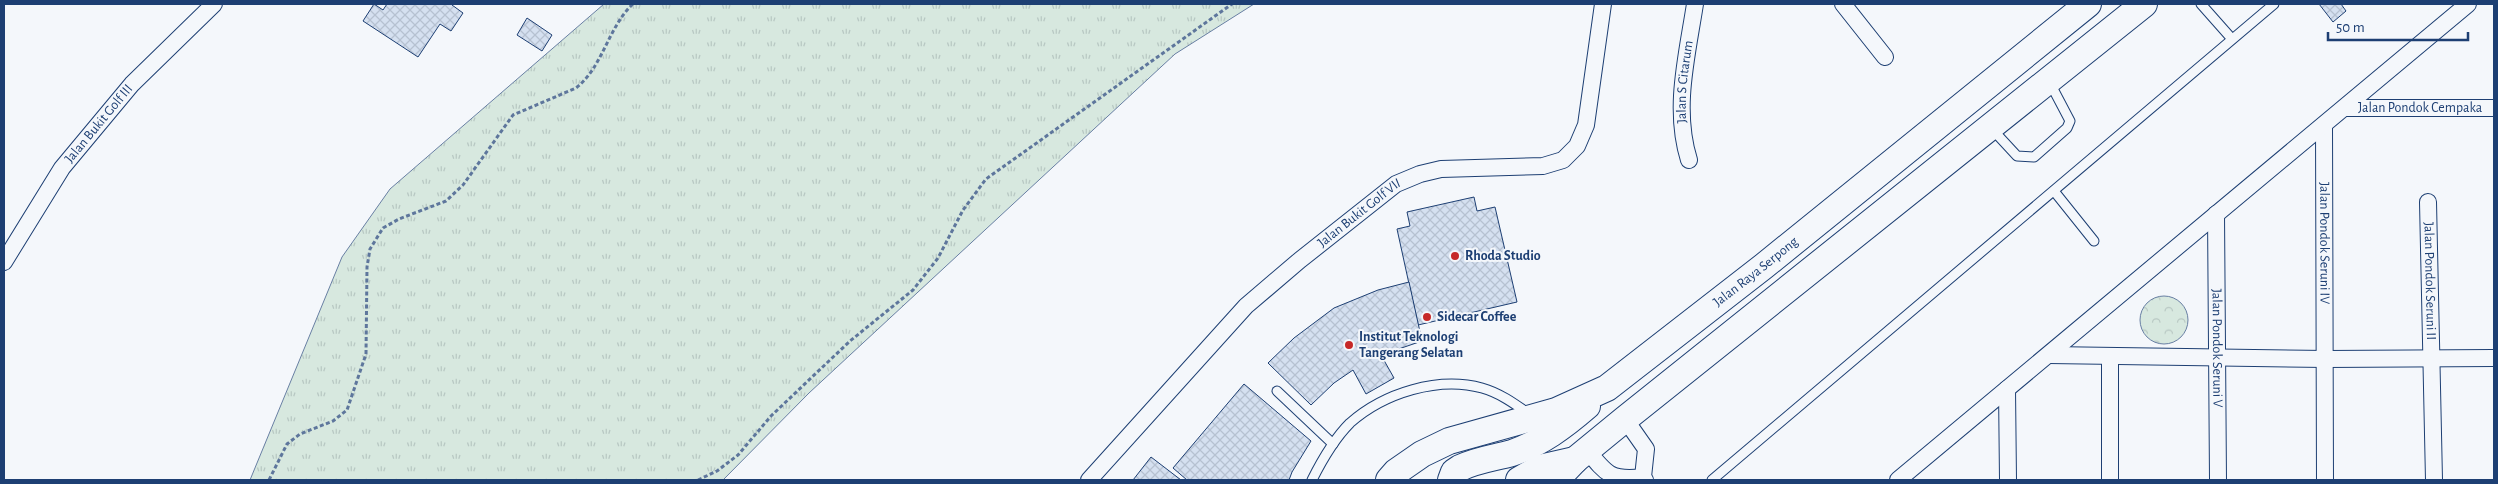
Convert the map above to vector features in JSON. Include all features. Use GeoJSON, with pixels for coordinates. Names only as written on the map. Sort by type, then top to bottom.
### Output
{"type":"FeatureCollection","features":[{"type":"Feature","properties":{"kind":"main road","name":"Jalan Raya Serpong"},"geometry":{"type":"LineString","coordinates":[[1389,480],[1396,472],[1422,454],[1449,441],[1535,417],[1579,402],[1607,388],[1764,266],[2088,4]]}},
{"type":"Feature","properties":{"kind":"main road"},"geometry":{"type":"LineString","coordinates":[[1556,480],[1581,455],[1625,419],[2144,4]]}},
{"type":"Feature","properties":{"kind":"main road"},"geometry":{"type":"LineString","coordinates":[[1451,480],[1454,472],[1460,468],[1510,453],[1542,440],[1567,423],[1607,388]]}},
{"type":"Feature","properties":{"kind":"main road"},"geometry":{"type":"LineString","coordinates":[[1519,480],[1546,466],[1581,455]]}},
{"type":"Feature","properties":{"kind":"street","name":"Jalan Bukit Golf III"},"geometry":{"type":"LineString","coordinates":[[4,262],[62,168],[132,84],[214,4]]}},
{"type":"Feature","properties":{"kind":"street","name":"Jalan Bukit Golf VII"},"geometry":{"type":"LineString","coordinates":[[1089,480],[1246,306],[1300,260],[1396,184],[1420,174],[1441,169],[1543,166],[1563,160],[1578,146],[1586,126],[1603,4]]}},
{"type":"Feature","properties":{"kind":"street","name":"Jalan S Citarum"},"geometry":{"type":"LineString","coordinates":[[1689,160],[1682,138],[1680,116],[1695,4]]}},
{"type":"Feature","properties":{"kind":"street"},"geometry":{"type":"LineString","coordinates":[[1843,4],[1885,57]]}},
{"type":"Feature","properties":{"kind":"street"},"geometry":{"type":"LineString","coordinates":[[1898,480],[2468,4]]}},
{"type":"Feature","properties":{"kind":"street","name":"Jalan Pondok Cempaka"},"geometry":{"type":"LineString","coordinates":[[2345,108],[2494,108]]}},
{"type":"Feature","properties":{"kind":"street","name":"Jalan Pondok Seruni IV"},"geometry":{"type":"LineString","coordinates":[[2324,126],[2325,480]]}},
{"type":"Feature","properties":{"kind":"street","name":"Jalan Pondok Seruni II"},"geometry":{"type":"LineString","coordinates":[[2428,202],[2434,480]]}},
{"type":"Feature","properties":{"kind":"street","name":"Jalan Pondok Seruni V"},"geometry":{"type":"LineString","coordinates":[[2216,214],[2218,480]]}},
{"type":"Feature","properties":{"kind":"street"},"geometry":{"type":"LineString","coordinates":[[2049,355],[2326,359],[2494,358]]}},
{"type":"Feature","properties":{"kind":"street"},"geometry":{"type":"LineString","coordinates":[[2110,357],[2110,480]]}},
{"type":"Feature","properties":{"kind":"street"},"geometry":{"type":"LineString","coordinates":[[2007,389],[2008,480]]}},
{"type":"Feature","properties":{"kind":"street"},"geometry":{"type":"LineString","coordinates":[[1581,455],[1613,477],[1626,480],[1645,473],[1646,449],[1625,419]]}},
{"type":"Feature","properties":{"kind":"lane"},"geometry":{"type":"LineString","coordinates":[[2201,4],[2232,39]]}},
{"type":"Feature","properties":{"kind":"lane"},"geometry":{"type":"LineString","coordinates":[[1712,480],[2274,4]]}},
{"type":"Feature","properties":{"kind":"lane"},"geometry":{"type":"LineString","coordinates":[[1990,127],[2017,156],[2034,157],[2067,128],[2070,121],[2048,81]]}},
{"type":"Feature","properties":{"kind":"lane"},"geometry":{"type":"LineString","coordinates":[[2054,191],[2094,241]]}},
{"type":"Feature","properties":{"kind":"lane"},"geometry":{"type":"LineString","coordinates":[[1312,480],[1333,444],[1350,424],[1369,409],[1388,399],[1424,387],[1444,384],[1482,388],[1504,397],[1535,417]]}},
{"type":"Feature","properties":{"kind":"lane"},"geometry":{"type":"LineString","coordinates":[[1277,392],[1333,444]]}},
{"type":"Feature","properties":{"kind":"path"},"geometry":{"type":"LineString","coordinates":[[269,480],[287,444],[300,434],[333,421],[347,410],[366,354],[367,267],[370,249],[383,228],[399,219],[446,201],[463,185],[513,115],[576,88],[584,82],[594,68],[622,14],[633,4]]}},
{"type":"Feature","properties":{"kind":"path"},"geometry":{"type":"LineString","coordinates":[[698,480],[717,471],[738,455],[771,416],[836,354],[913,290],[938,258],[963,210],[986,179],[1232,4]]}},
{"type":"Feature","properties":{"kind":"green space"},"geometry":{"type":"Polygon","coordinates":[[[604,4],[1254,4],[1175,54],[809,393],[723,480],[250,480],[342,257],[390,189],[604,4]]]}},
{"type":"Feature","properties":{"kind":"green space"},"geometry":{"type":"Polygon","coordinates":[[[2159,296],[2169,296],[2178,300],[2184,306],[2187,311],[2187,329],[2178,340],[2169,344],[2159,344],[2150,340],[2144,334],[2140,325],[2140,315],[2144,306],[2150,300],[2159,296]]]}},
{"type":"Feature","properties":{"kind":"building"},"geometry":{"type":"Polygon","coordinates":[[[374,4],[383,10],[387,4],[453,4],[463,13],[451,31],[440,24],[418,57],[363,21],[374,4]]]}},
{"type":"Feature","properties":{"kind":"building"},"geometry":{"type":"Polygon","coordinates":[[[2319,4],[2341,4],[2346,11],[2333,22],[2319,4]]]}},
{"type":"Feature","properties":{"kind":"building"},"geometry":{"type":"Polygon","coordinates":[[[527,18],[552,35],[542,51],[517,35],[527,18]]]}},
{"type":"Feature","properties":{"kind":"building","name":"Rhoda Studio"},"geometry":{"type":"Polygon","coordinates":[[[1474,197],[1477,211],[1495,207],[1517,302],[1418,325],[1397,229],[1410,226],[1407,212],[1474,197]]]}},
{"type":"Feature","properties":{"kind":"building","name":"Institut Teknologi Tangerang Selatan"},"geometry":{"type":"Polygon","coordinates":[[[1409,282],[1422,341],[1381,355],[1394,378],[1366,394],[1353,370],[1334,383],[1311,405],[1268,363],[1294,338],[1334,308],[1378,290],[1409,282]]]}},
{"type":"Feature","properties":{"kind":"building"},"geometry":{"type":"Polygon","coordinates":[[[1244,384],[1311,441],[1289,480],[1187,480],[1173,468],[1244,384]]]}},
{"type":"Feature","properties":{"kind":"building"},"geometry":{"type":"Polygon","coordinates":[[[1151,457],[1181,480],[1133,480],[1151,457]]]}},
{"type":"Feature","properties":{"kind":"place","name":"Rhoda Studio"},"geometry":{"type":"Point","coordinates":[1455,256]}},
{"type":"Feature","properties":{"kind":"place","name":"Sidecar Coffee"},"geometry":{"type":"Point","coordinates":[1427,317]}},
{"type":"Feature","properties":{"kind":"place","name":"Institut Teknologi Tangerang Selatan"},"geometry":{"type":"Point","coordinates":[1349,345]}}]}
